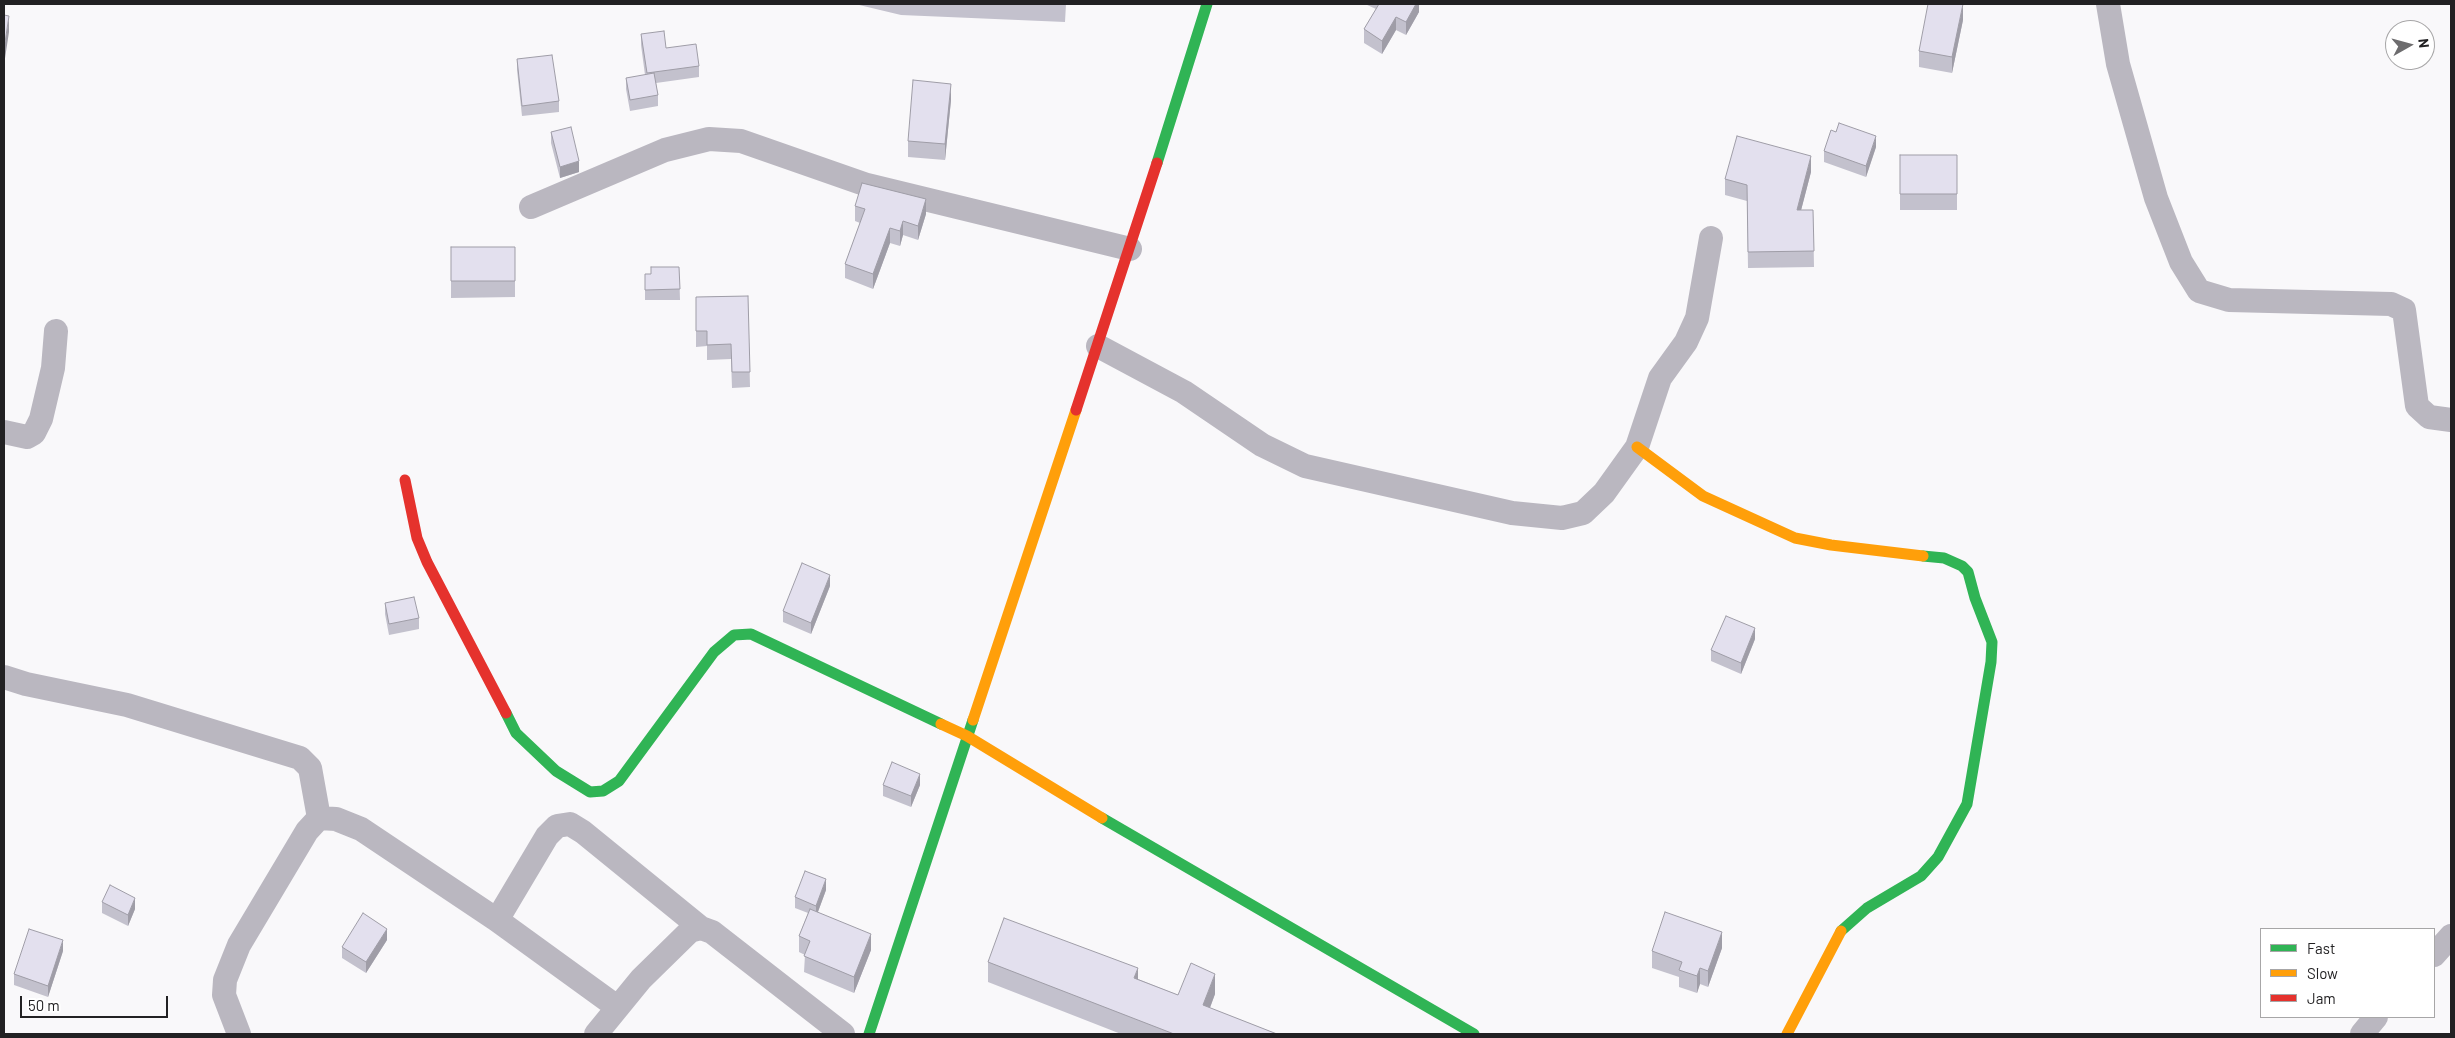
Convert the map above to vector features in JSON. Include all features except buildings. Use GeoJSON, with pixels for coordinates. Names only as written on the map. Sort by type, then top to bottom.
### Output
{"type":"FeatureCollection","features":[{"type":"Feature","properties":{"kind":"street"},"geometry":{"type":"LineString","coordinates":[[869,1034],[1130,249],[1207,4]]}},
{"type":"Feature","properties":{"kind":"street"},"geometry":{"type":"LineString","coordinates":[[2108,4],[2118,64],[2156,198],[2181,262],[2199,291],[2229,300],[2392,304],[2404,310],[2416,406],[2429,417],[2451,420]]}},
{"type":"Feature","properties":{"kind":"street"},"geometry":{"type":"LineString","coordinates":[[531,207],[665,150],[709,139],[741,141],[867,185],[1130,249]]}},
{"type":"Feature","properties":{"kind":"street"},"geometry":{"type":"LineString","coordinates":[[1098,346],[1184,392],[1262,444],[1305,466],[1512,513],[1562,518],[1583,513],[1604,492],[1637,447],[1660,378],[1686,342],[1697,318],[1711,238]]}},
{"type":"Feature","properties":{"kind":"street"},"geometry":{"type":"LineString","coordinates":[[4,432],[27,437],[34,432],[41,419],[54,368],[56,331]]}},
{"type":"Feature","properties":{"kind":"street"},"geometry":{"type":"LineString","coordinates":[[1637,447],[1703,496],[1795,538],[1831,545],[1944,558],[1962,566],[1968,572],[1975,598],[1986,622],[1992,642],[1991,662],[1967,804],[1938,857],[1922,876],[1867,908],[1843,928],[1787,1034]]}},
{"type":"Feature","properties":{"kind":"street"},"geometry":{"type":"LineString","coordinates":[[405,480],[417,538],[426,562],[516,733],[556,772],[582,788],[590,792],[602,792],[619,780],[714,652],[734,635],[751,634],[967,736],[1201,877],[1474,1034]]}},
{"type":"Feature","properties":{"kind":"street"},"geometry":{"type":"LineString","coordinates":[[4,677],[26,684],[127,705],[300,758],[310,768],[319,818]]}},
{"type":"Feature","properties":{"kind":"street"},"geometry":{"type":"LineString","coordinates":[[319,818],[336,819],[361,829],[496,920],[617,1007]]}},
{"type":"Feature","properties":{"kind":"street"},"geometry":{"type":"LineString","coordinates":[[239,1034],[224,995],[225,980],[239,945],[308,831],[319,818]]}},
{"type":"Feature","properties":{"kind":"street"},"geometry":{"type":"LineString","coordinates":[[496,920],[547,836],[557,826],[570,824],[583,832],[701,928],[712,932],[843,1034]]}},
{"type":"Feature","properties":{"kind":"street"},"geometry":{"type":"LineString","coordinates":[[596,1034],[641,978],[690,931],[701,928]]}},
{"type":"Feature","properties":{"kind":"street"},"geometry":{"type":"LineString","coordinates":[[2435,954],[2451,936]]}},
{"type":"Feature","properties":{"kind":"traffic: fast"},"geometry":{"type":"LineString","coordinates":[[1157,163],[1207,4]]}},
{"type":"Feature","properties":{"kind":"traffic: fast"},"geometry":{"type":"LineString","coordinates":[[1841,931],[1867,908],[1921,876],[1938,857],[1967,804],[1991,662],[1992,642],[1975,598],[1968,572],[1962,566],[1944,558],[1923,556]]}},
{"type":"Feature","properties":{"kind":"traffic: fast"},"geometry":{"type":"LineString","coordinates":[[506,713],[516,733],[556,771],[590,792],[603,791],[619,781],[714,652],[734,635],[751,634],[941,724]]}},
{"type":"Feature","properties":{"kind":"traffic: fast"},"geometry":{"type":"LineString","coordinates":[[869,1034],[973,720]]}},
{"type":"Feature","properties":{"kind":"traffic: fast"},"geometry":{"type":"LineString","coordinates":[[1102,818],[1474,1034]]}},
{"type":"Feature","properties":{"kind":"traffic: slow"},"geometry":{"type":"LineString","coordinates":[[973,720],[1076,410]]}},
{"type":"Feature","properties":{"kind":"traffic: slow"},"geometry":{"type":"LineString","coordinates":[[1637,447],[1703,496],[1795,538],[1831,545],[1923,556]]}},
{"type":"Feature","properties":{"kind":"traffic: slow"},"geometry":{"type":"LineString","coordinates":[[941,724],[967,736],[1102,818]]}},
{"type":"Feature","properties":{"kind":"traffic: slow"},"geometry":{"type":"LineString","coordinates":[[1787,1034],[1841,931]]}},
{"type":"Feature","properties":{"kind":"traffic: jam"},"geometry":{"type":"LineString","coordinates":[[1076,410],[1157,163]]}},
{"type":"Feature","properties":{"kind":"traffic: jam"},"geometry":{"type":"LineString","coordinates":[[405,480],[417,538],[427,562],[506,713]]}}]}
